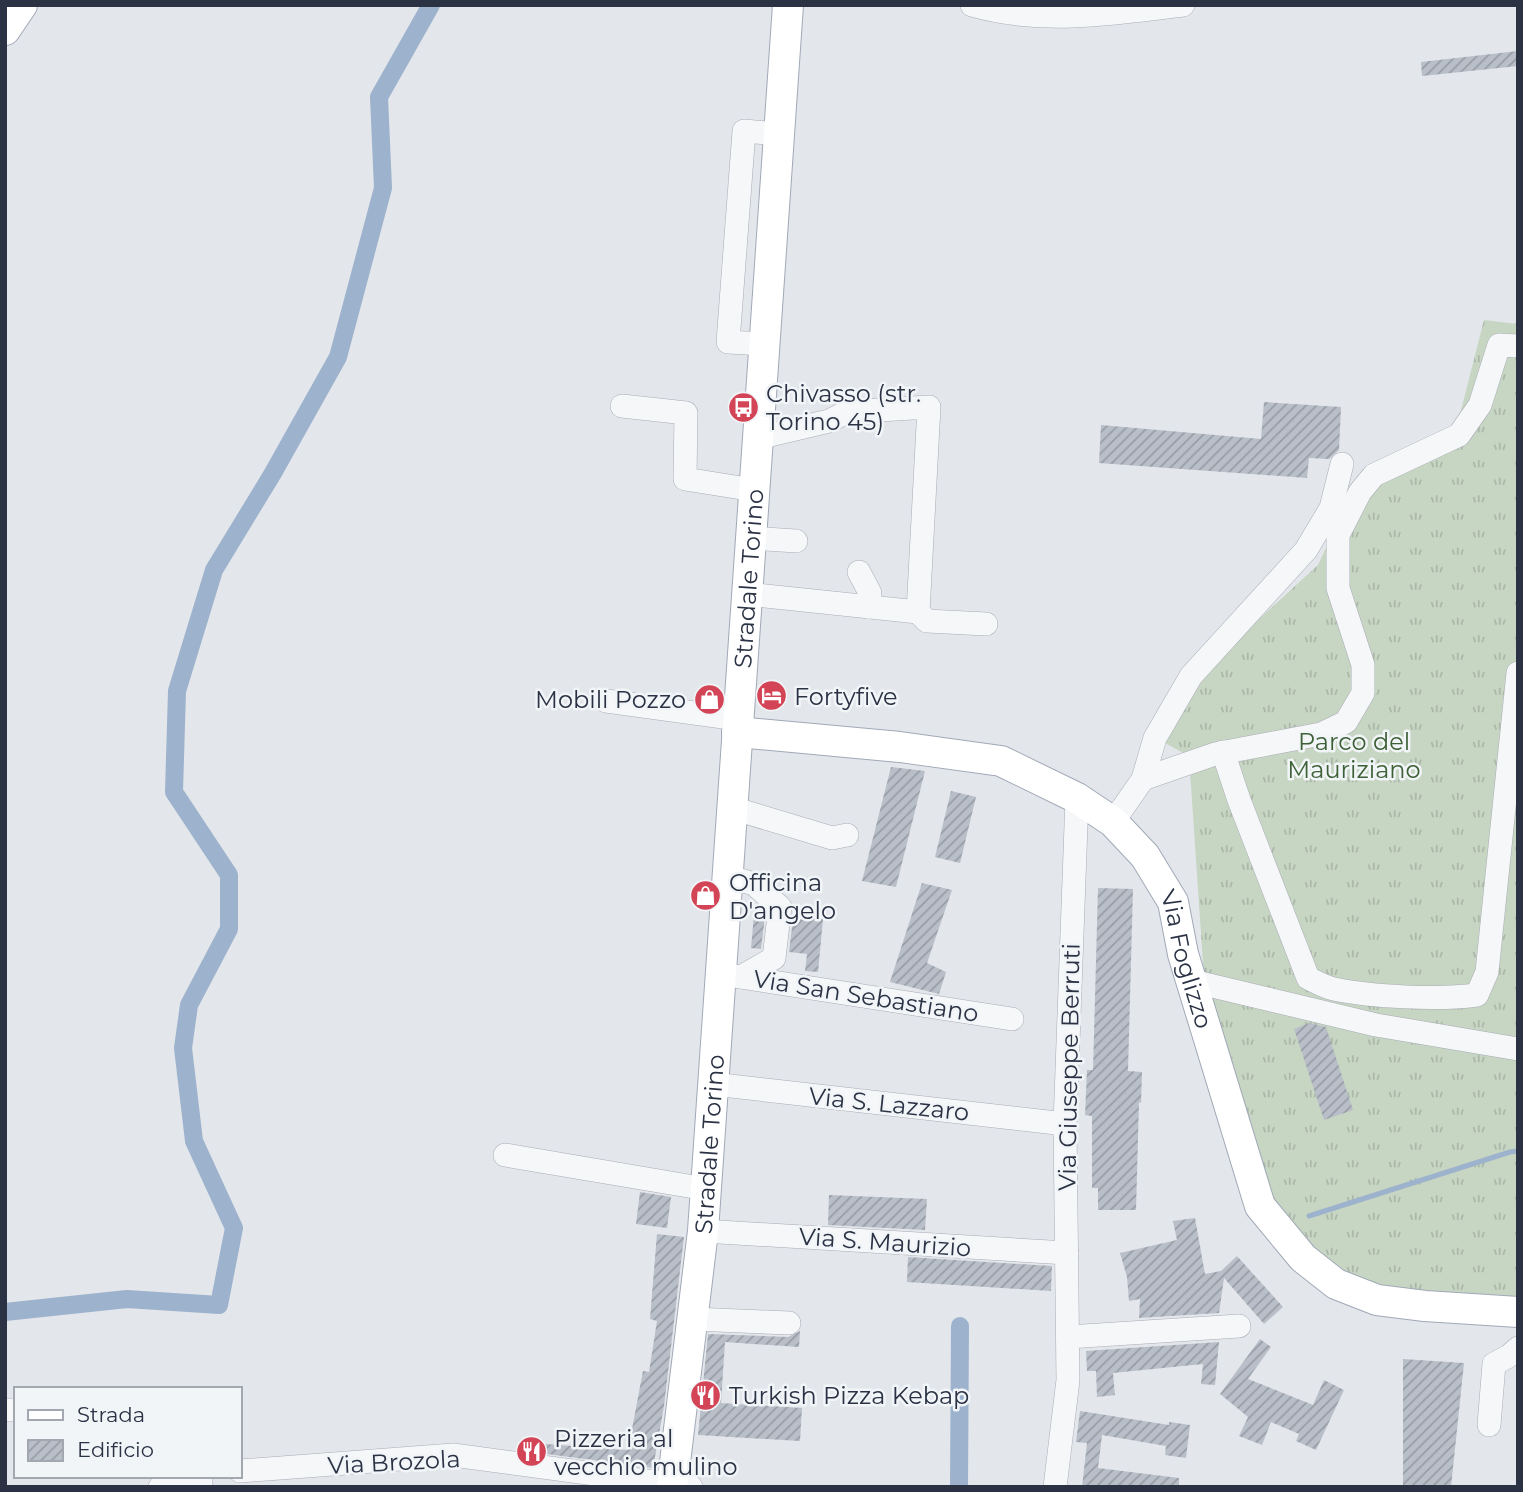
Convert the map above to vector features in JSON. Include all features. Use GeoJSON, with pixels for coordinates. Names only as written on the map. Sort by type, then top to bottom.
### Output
{"type":"FeatureCollection","features":[{"type":"Feature","properties":{"kind":"main road"},"geometry":{"type":"LineString","coordinates":[[5,30],[22,5]]}},
{"type":"Feature","properties":{"kind":"main road","name":"Stradale Torino"},"geometry":{"type":"LineString","coordinates":[[679,1486],[703,1231],[713,1084],[731,976],[727,876],[788,5]]}},
{"type":"Feature","properties":{"kind":"main road","name":"Via Foglizzo"},"geometry":{"type":"LineString","coordinates":[[738,726],[1001,761],[1077,798],[1113,822],[1145,856],[1173,902],[1183,954],[1260,1206],[1303,1258],[1336,1284],[1377,1300],[1514,1312]]}},
{"type":"Feature","properties":{"kind":"street"},"geometry":{"type":"LineString","coordinates":[[972,5],[1037,15],[1108,15],[1183,5]]}},
{"type":"Feature","properties":{"kind":"street"},"geometry":{"type":"LineString","coordinates":[[1143,779],[1223,752],[1321,734],[1346,722],[1363,693],[1363,665],[1338,588],[1338,535],[1360,492],[1374,475],[1459,435],[1480,405],[1499,345],[1518,346]]}},
{"type":"Feature","properties":{"kind":"street"},"geometry":{"type":"LineString","coordinates":[[622,405],[686,413],[685,479],[754,490]]}},
{"type":"Feature","properties":{"kind":"street"},"geometry":{"type":"LineString","coordinates":[[757,438],[829,421],[847,412],[929,407],[918,612]]}},
{"type":"Feature","properties":{"kind":"street"},"geometry":{"type":"LineString","coordinates":[[1113,822],[1143,779],[1155,738],[1191,676],[1306,550],[1331,508],[1342,464]]}},
{"type":"Feature","properties":{"kind":"street"},"geometry":{"type":"LineString","coordinates":[[751,538],[796,541]]}},
{"type":"Feature","properties":{"kind":"street"},"geometry":{"type":"LineString","coordinates":[[859,572],[870,593],[868,607]]}},
{"type":"Feature","properties":{"kind":"street"},"geometry":{"type":"LineString","coordinates":[[747,594],[918,612],[927,621],[986,624]]}},
{"type":"Feature","properties":{"kind":"street"},"geometry":{"type":"LineString","coordinates":[[1223,752],[1308,978],[1332,988],[1381,994],[1453,998],[1477,995],[1487,972],[1518,673]]}},
{"type":"Feature","properties":{"kind":"street"},"geometry":{"type":"LineString","coordinates":[[606,701],[738,726]]}},
{"type":"Feature","properties":{"kind":"street","name":"Via Giuseppe Berruti"},"geometry":{"type":"LineString","coordinates":[[1055,1487],[1068,1380],[1065,1124],[1077,798]]}},
{"type":"Feature","properties":{"kind":"street"},"geometry":{"type":"LineString","coordinates":[[732,808],[832,838],[847,835]]}},
{"type":"Feature","properties":{"kind":"street"},"geometry":{"type":"LineString","coordinates":[[727,876],[754,884],[780,907],[774,958],[731,976]]}},
{"type":"Feature","properties":{"kind":"street","name":"Via San Sebastiano"},"geometry":{"type":"LineString","coordinates":[[731,976],[1012,1019]]}},
{"type":"Feature","properties":{"kind":"street"},"geometry":{"type":"LineString","coordinates":[[1192,981],[1377,1025],[1518,1049]]}},
{"type":"Feature","properties":{"kind":"street","name":"Via S. Lazzaro"},"geometry":{"type":"LineString","coordinates":[[713,1084],[1065,1124]]}},
{"type":"Feature","properties":{"kind":"street"},"geometry":{"type":"LineString","coordinates":[[505,1155],[706,1189]]}},
{"type":"Feature","properties":{"kind":"street","name":"Via S. Maurizio"},"geometry":{"type":"LineString","coordinates":[[703,1231],[1067,1253]]}},
{"type":"Feature","properties":{"kind":"street"},"geometry":{"type":"LineString","coordinates":[[693,1319],[789,1323]]}},
{"type":"Feature","properties":{"kind":"street"},"geometry":{"type":"LineString","coordinates":[[1068,1337],[1239,1326]]}},
{"type":"Feature","properties":{"kind":"street"},"geometry":{"type":"LineString","coordinates":[[1489,1425],[1494,1364],[1518,1348]]}},
{"type":"Feature","properties":{"kind":"street","name":"Via Brozola"},"geometry":{"type":"LineString","coordinates":[[242,1471],[453,1455],[679,1486]]}},
{"type":"Feature","properties":{"kind":"street"},"geometry":{"type":"LineString","coordinates":[[160,1487],[201,1482]]}},
{"type":"Feature","properties":{"kind":"green space","name":"Parco del Mauriziano"},"geometry":{"type":"Polygon","coordinates":[[[1484,320],[1518,324],[1518,1302],[1394,1298],[1326,1270],[1272,1204],[1204,978],[1189,756],[1165,743],[1208,666],[1318,565],[1362,470],[1456,430],[1484,320]]]}},
{"type":"Feature","properties":{"kind":"building"},"geometry":{"type":"Polygon","coordinates":[[[1518,51],[1518,66],[1422,76],[1421,62],[1518,51]]]}},
{"type":"Feature","properties":{"kind":"building"},"geometry":{"type":"Polygon","coordinates":[[[1264,402],[1341,407],[1339,450],[1329,459],[1309,458],[1307,478],[1099,463],[1101,425],[1261,439],[1264,402]]]}},
{"type":"Feature","properties":{"kind":"building"},"geometry":{"type":"Polygon","coordinates":[[[891,767],[925,771],[896,887],[862,881],[891,767]]]}},
{"type":"Feature","properties":{"kind":"building"},"geometry":{"type":"Polygon","coordinates":[[[951,791],[976,797],[960,863],[935,857],[951,791]]]}},
{"type":"Feature","properties":{"kind":"building"},"geometry":{"type":"Polygon","coordinates":[[[922,883],[952,890],[927,963],[946,972],[939,994],[890,982],[922,883]]]}},
{"type":"Feature","properties":{"kind":"building"},"geometry":{"type":"Polygon","coordinates":[[[1098,888],[1133,889],[1128,1071],[1142,1072],[1136,1210],[1098,1210],[1098,1188],[1092,1188],[1092,1116],[1085,1115],[1087,1070],[1093,1070],[1098,888]]]}},
{"type":"Feature","properties":{"kind":"building"},"geometry":{"type":"Polygon","coordinates":[[[754,915],[765,916],[761,949],[751,948],[754,915]]]}},
{"type":"Feature","properties":{"kind":"building"},"geometry":{"type":"Polygon","coordinates":[[[811,917],[823,919],[818,972],[805,971],[807,954],[789,952],[793,919],[811,920],[811,917]]]}},
{"type":"Feature","properties":{"kind":"building"},"geometry":{"type":"Polygon","coordinates":[[[1309,1023],[1326,1027],[1353,1110],[1324,1120],[1294,1029],[1309,1023]]]}},
{"type":"Feature","properties":{"kind":"building"},"geometry":{"type":"Polygon","coordinates":[[[640,1192],[671,1197],[667,1228],[636,1224],[640,1192]]]}},
{"type":"Feature","properties":{"kind":"building"},"geometry":{"type":"Polygon","coordinates":[[[829,1195],[927,1199],[925,1230],[828,1225],[829,1195]]]}},
{"type":"Feature","properties":{"kind":"building"},"geometry":{"type":"Polygon","coordinates":[[[1195,1218],[1205,1274],[1221,1271],[1237,1256],[1283,1307],[1264,1324],[1224,1278],[1219,1313],[1139,1318],[1140,1299],[1129,1301],[1127,1277],[1120,1253],[1177,1240],[1173,1221],[1195,1218]]]}},
{"type":"Feature","properties":{"kind":"building"},"geometry":{"type":"Polygon","coordinates":[[[657,1234],[684,1237],[664,1406],[653,1468],[532,1452],[532,1443],[628,1450],[643,1371],[649,1372],[657,1321],[650,1319],[657,1234]]]}},
{"type":"Feature","properties":{"kind":"building"},"geometry":{"type":"Polygon","coordinates":[[[908,1257],[1052,1266],[1051,1291],[907,1282],[908,1257]]]}},
{"type":"Feature","properties":{"kind":"building"},"geometry":{"type":"Polygon","coordinates":[[[800,1331],[799,1347],[725,1342],[721,1403],[802,1408],[800,1441],[698,1435],[708,1334],[788,1337],[800,1331]]]}},
{"type":"Feature","properties":{"kind":"building"},"geometry":{"type":"Polygon","coordinates":[[[1260,1339],[1271,1347],[1248,1379],[1313,1405],[1324,1380],[1344,1390],[1316,1450],[1296,1441],[1299,1434],[1271,1422],[1262,1445],[1239,1436],[1248,1417],[1220,1394],[1260,1339]]]}},
{"type":"Feature","properties":{"kind":"building"},"geometry":{"type":"Polygon","coordinates":[[[1219,1342],[1215,1385],[1201,1384],[1203,1364],[1113,1373],[1115,1395],[1097,1397],[1096,1371],[1087,1371],[1086,1351],[1219,1342]]]}},
{"type":"Feature","properties":{"kind":"building"},"geometry":{"type":"Polygon","coordinates":[[[1403,1359],[1464,1363],[1451,1487],[1403,1487],[1403,1359]]]}},
{"type":"Feature","properties":{"kind":"building"},"geometry":{"type":"Polygon","coordinates":[[[1080,1411],[1169,1425],[1169,1422],[1190,1425],[1186,1458],[1165,1455],[1166,1446],[1102,1435],[1098,1468],[1179,1478],[1179,1487],[1082,1487],[1087,1443],[1076,1442],[1080,1411]]]}},
{"type":"Feature","properties":{"kind":"waterway"},"geometry":{"type":"LineString","coordinates":[[5,1312],[127,1299],[219,1305],[234,1228],[194,1141],[183,1048],[189,1005],[229,929],[229,875],[174,792],[177,691],[214,570],[273,473],[338,357],[383,188],[379,97],[431,5]]}},
{"type":"Feature","properties":{"kind":"waterway"},"geometry":{"type":"LineString","coordinates":[[1309,1216],[1518,1151]]}},
{"type":"Feature","properties":{"kind":"waterway"},"geometry":{"type":"LineString","coordinates":[[959,1487],[960,1326]]}},
{"type":"Feature","properties":{"kind":"place","name":"Chivasso (str. Torino 45)"},"geometry":{"type":"Point","coordinates":[743,407]}},
{"type":"Feature","properties":{"kind":"place","name":"Fortyfive"},"geometry":{"type":"Point","coordinates":[771,696]}},
{"type":"Feature","properties":{"kind":"place","name":"Mobili Pozzo"},"geometry":{"type":"Point","coordinates":[709,699]}},
{"type":"Feature","properties":{"kind":"place","name":"Officina D'angelo"},"geometry":{"type":"Point","coordinates":[706,896]}},
{"type":"Feature","properties":{"kind":"place","name":"Turkish Pizza Kebap"},"geometry":{"type":"Point","coordinates":[706,1395]}},
{"type":"Feature","properties":{"kind":"place","name":"Pizzeria al vecchio mulino"},"geometry":{"type":"Point","coordinates":[531,1452]}}]}
